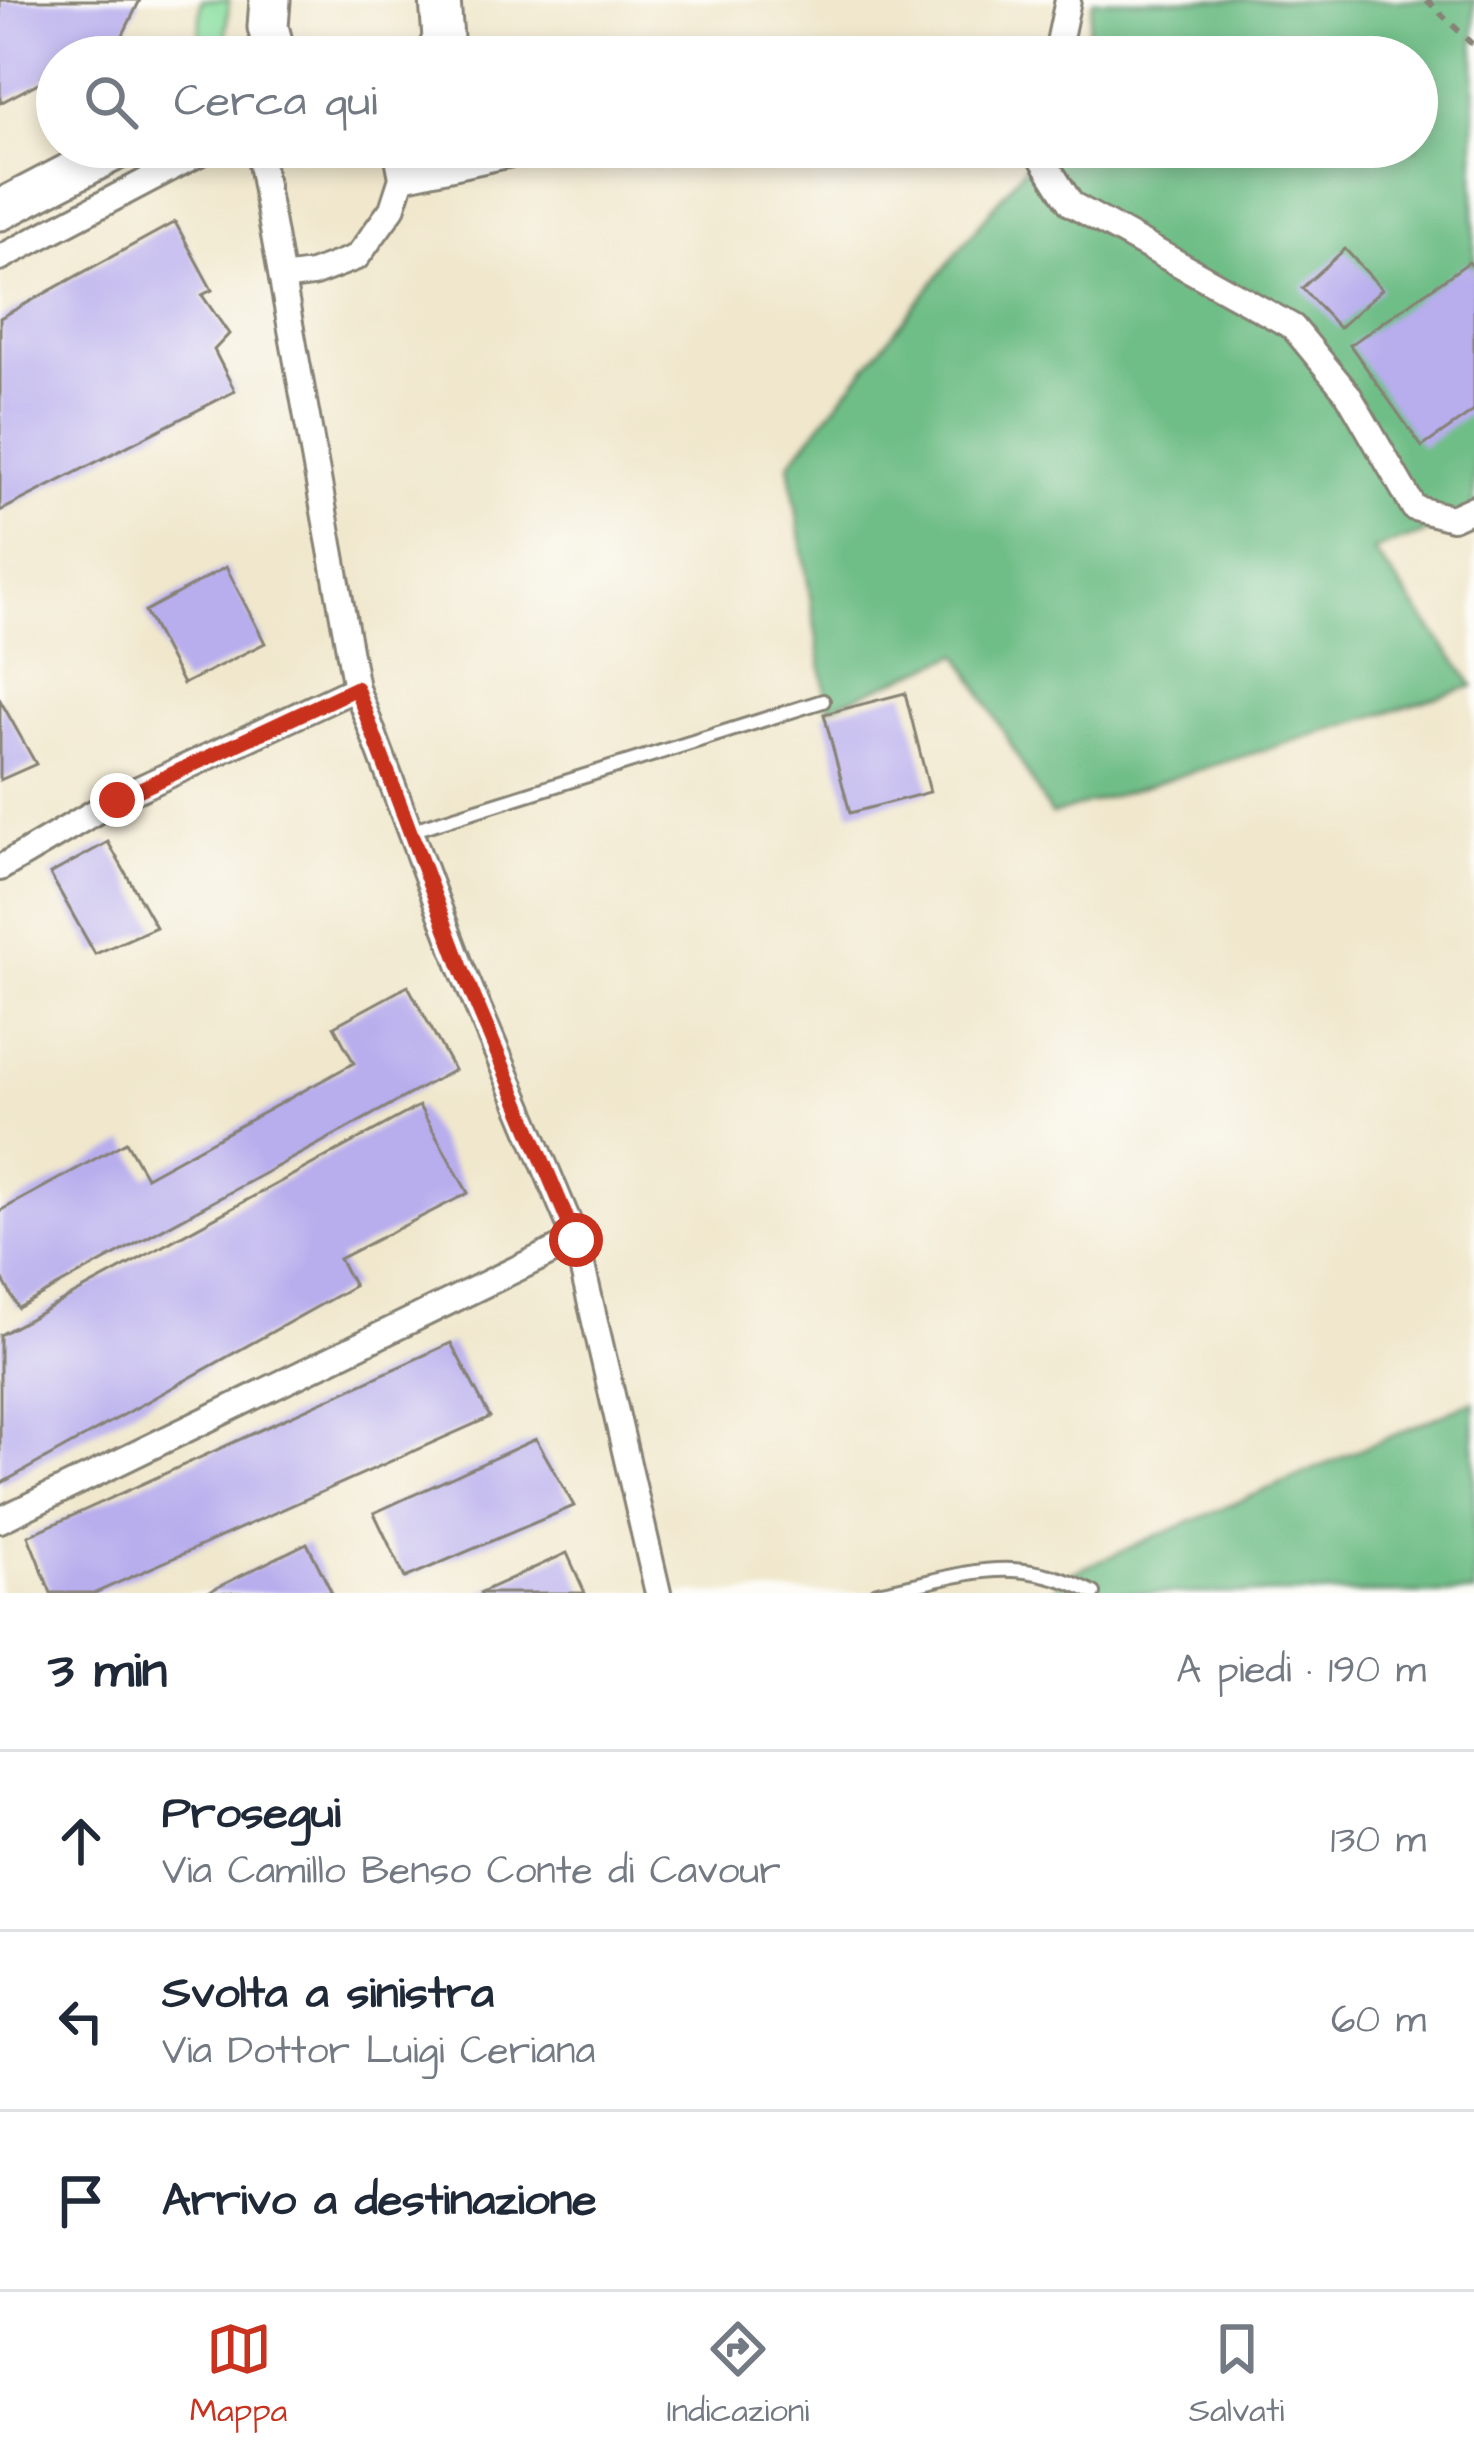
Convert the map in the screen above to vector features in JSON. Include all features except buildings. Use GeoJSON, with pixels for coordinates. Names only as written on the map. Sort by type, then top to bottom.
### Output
{"type":"FeatureCollection","features":[{"type":"Feature","properties":{"kind":"main road"},"geometry":{"type":"LineString","coordinates":[[440,0],[444,18],[440,36]]}},
{"type":"Feature","properties":{"kind":"main road"},"geometry":{"type":"LineString","coordinates":[[0,210],[81,168]]}},
{"type":"Feature","properties":{"kind":"street"},"geometry":{"type":"LineString","coordinates":[[1060,36],[1068,0]]}},
{"type":"Feature","properties":{"kind":"street"},"geometry":{"type":"LineString","coordinates":[[0,258],[171,168]]}},
{"type":"Feature","properties":{"kind":"street"},"geometry":{"type":"LineString","coordinates":[[262,168],[356,688],[461,967],[576,1240],[658,1593]]}},
{"type":"Feature","properties":{"kind":"street"},"geometry":{"type":"LineString","coordinates":[[282,278],[312,274],[357,256],[392,209],[402,178],[400,168]]}},
{"type":"Feature","properties":{"kind":"street"},"geometry":{"type":"LineString","coordinates":[[402,178],[447,168]]}},
{"type":"Feature","properties":{"kind":"street"},"geometry":{"type":"LineString","coordinates":[[1048,168],[1071,204],[1293,327],[1348,394],[1414,508],[1453,518],[1474,508]]}},
{"type":"Feature","properties":{"kind":"street"},"geometry":{"type":"LineString","coordinates":[[0,868],[117,800],[356,688]]}},
{"type":"Feature","properties":{"kind":"street"},"geometry":{"type":"LineString","coordinates":[[0,1520],[576,1240]]}},
{"type":"Feature","properties":{"kind":"lane"},"geometry":{"type":"LineString","coordinates":[[410,831],[823,701]]}},
{"type":"Feature","properties":{"kind":"lane"},"geometry":{"type":"LineString","coordinates":[[877,1593],[968,1570],[1025,1570],[1094,1593]]}},
{"type":"Feature","properties":{"kind":"path"},"geometry":{"type":"LineString","coordinates":[[1427,0],[1474,46]]}},
{"type":"Feature","properties":{"kind":"green space"},"geometry":{"type":"Polygon","coordinates":[[[201,0],[229,0],[226,36],[199,36],[201,0]]]}},
{"type":"Feature","properties":{"kind":"green space"},"geometry":{"type":"Polygon","coordinates":[[[1093,0],[1474,0],[1474,517],[1373,550],[1474,686],[1051,815],[959,654],[828,708],[789,464],[1024,168],[1438,168],[1438,36],[1087,36],[1093,0]]]}},
{"type":"Feature","properties":{"kind":"green space"},"geometry":{"type":"Polygon","coordinates":[[[1474,1401],[1474,1593],[1049,1593],[1071,1573],[1474,1401]]]}},
{"type":"Feature","properties":{"kind":"route"},"geometry":{"type":"LineString","coordinates":[[117,800],[356,688],[461,967],[576,1240]]}}]}
